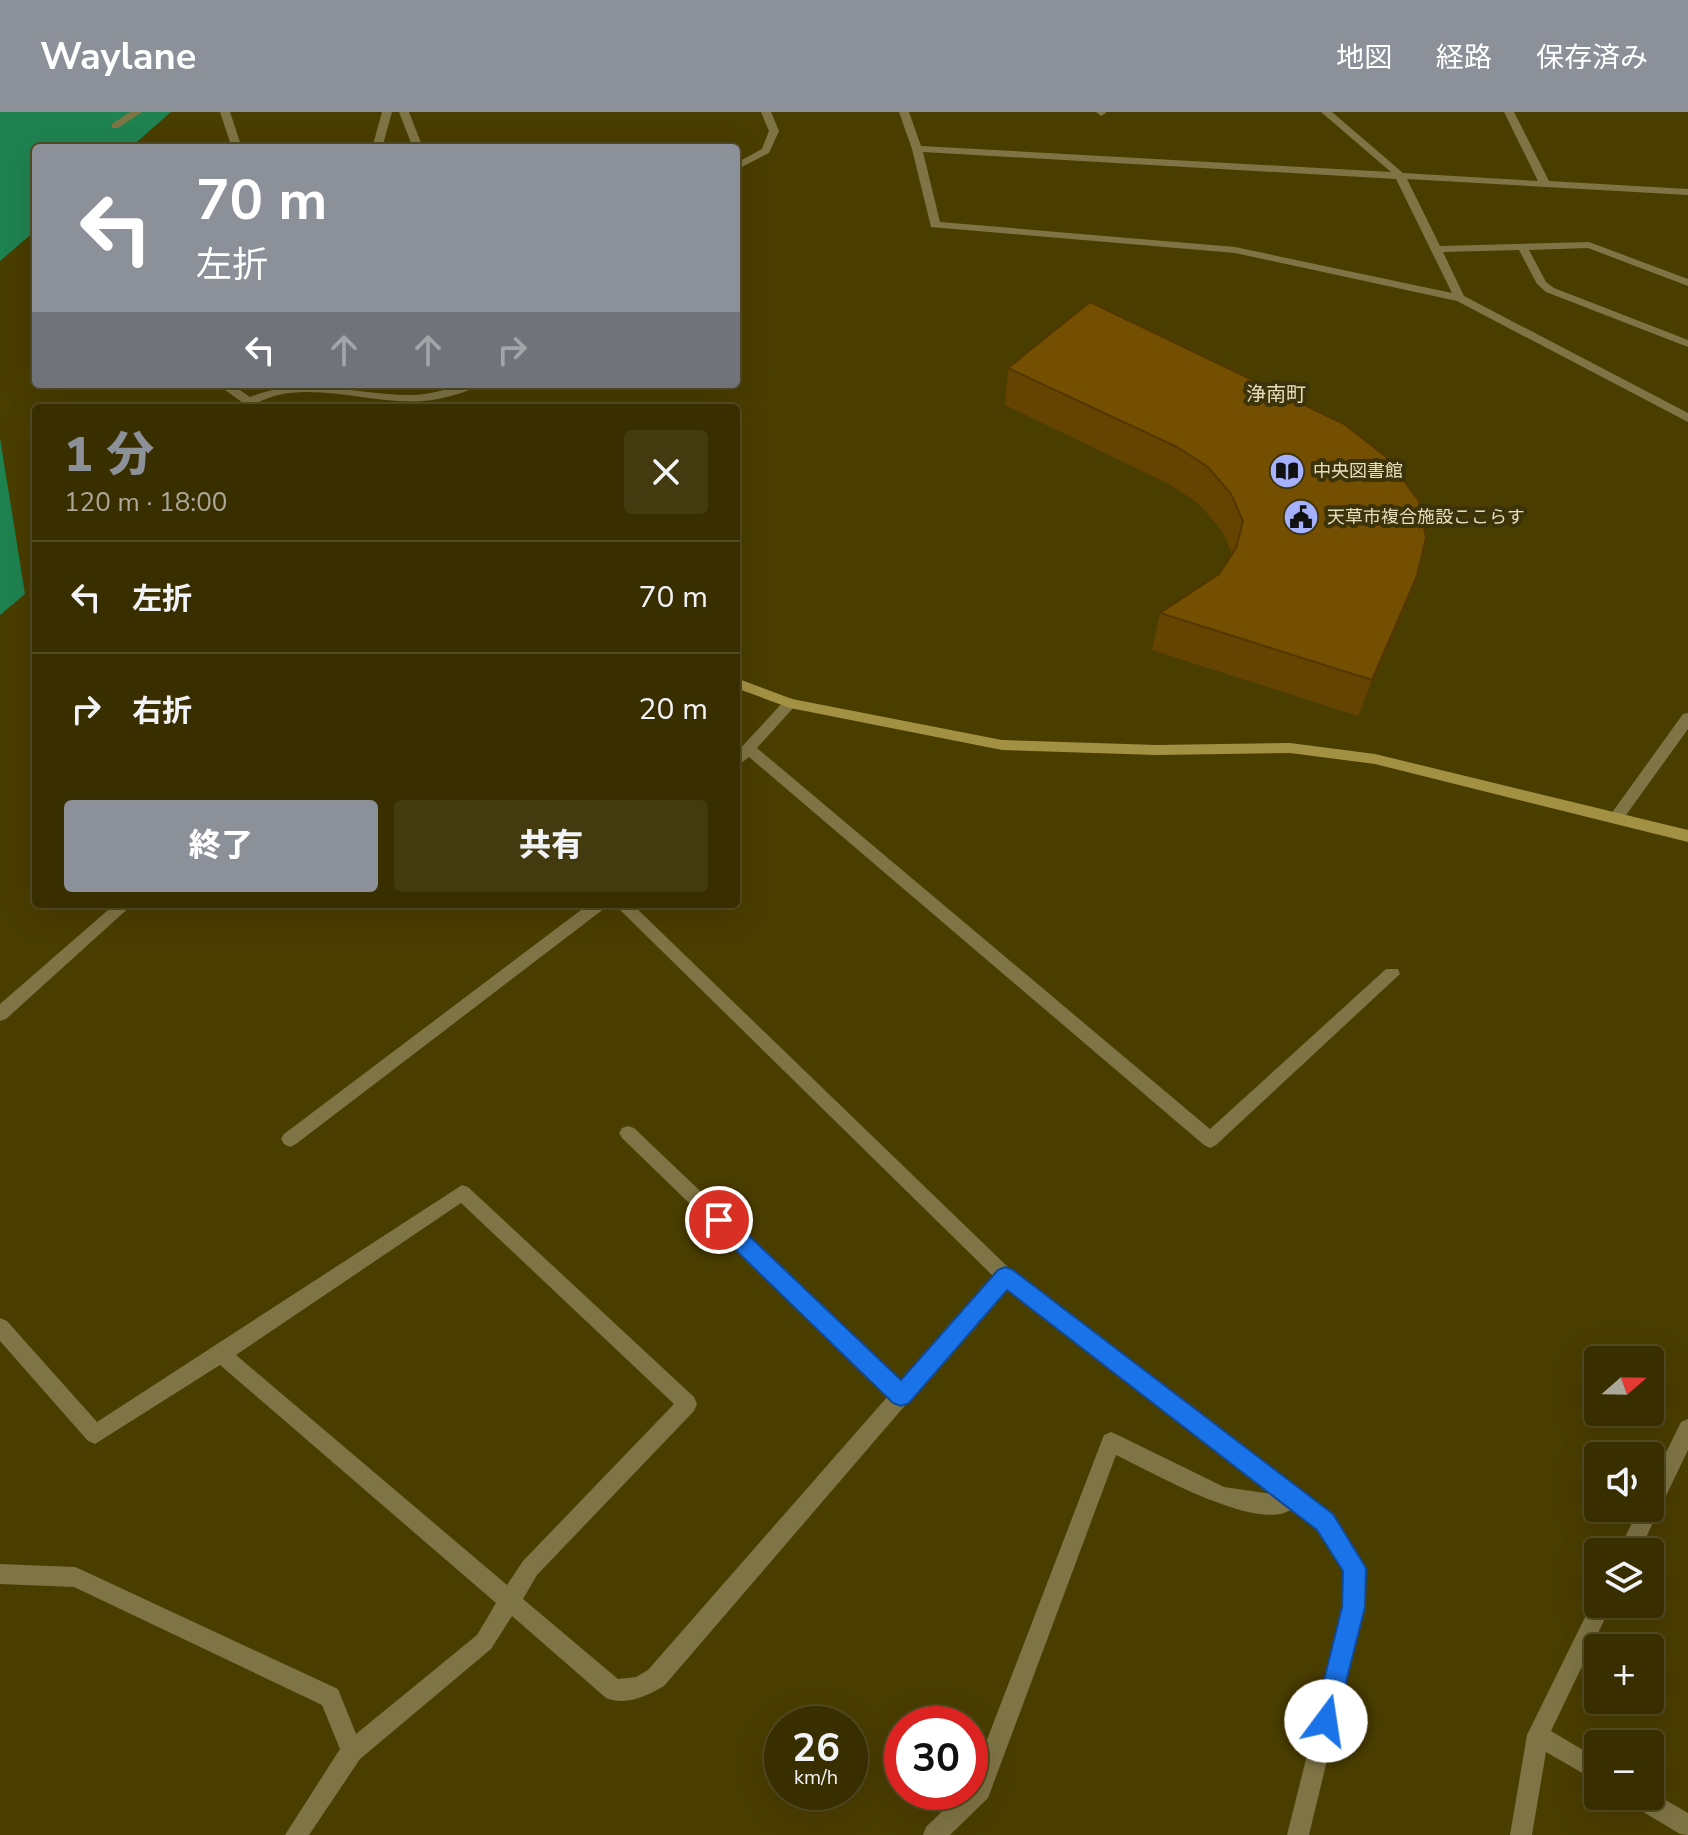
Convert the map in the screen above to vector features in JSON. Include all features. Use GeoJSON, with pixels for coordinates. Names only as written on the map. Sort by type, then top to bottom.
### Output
{"type":"FeatureCollection","features":[{"type":"Feature","properties":{"kind":"street"},"geometry":{"type":"LineString","coordinates":[[115,126],[137,112]]}},
{"type":"Feature","properties":{"kind":"street"},"geometry":{"type":"LineString","coordinates":[[225,112],[236,144]]}},
{"type":"Feature","properties":{"kind":"street"},"geometry":{"type":"LineString","coordinates":[[378,144],[387,112]]}},
{"type":"Feature","properties":{"kind":"street"},"geometry":{"type":"LineString","coordinates":[[404,112],[416,144]]}},
{"type":"Feature","properties":{"kind":"street"},"geometry":{"type":"LineString","coordinates":[[740,165],[766,151],[774,131],[766,112]]}},
{"type":"Feature","properties":{"kind":"street"},"geometry":{"type":"LineString","coordinates":[[904,112],[917,149],[935,225],[1235,250],[1460,298],[1688,418]]}},
{"type":"Feature","properties":{"kind":"street"},"geometry":{"type":"LineString","coordinates":[[1326,112],[1399,174],[1460,298]]}},
{"type":"Feature","properties":{"kind":"street"},"geometry":{"type":"LineString","coordinates":[[1509,112],[1544,182]]}},
{"type":"Feature","properties":{"kind":"street"},"geometry":{"type":"LineString","coordinates":[[917,149],[1688,192]]}},
{"type":"Feature","properties":{"kind":"street"},"geometry":{"type":"LineString","coordinates":[[1438,249],[1589,245],[1688,283]]}},
{"type":"Feature","properties":{"kind":"street"},"geometry":{"type":"LineString","coordinates":[[1522,246],[1542,284],[1550,290],[1688,344]]}},
{"type":"Feature","properties":{"kind":"street"},"geometry":{"type":"LineString","coordinates":[[228,388],[247,404]]}},
{"type":"Feature","properties":{"kind":"street"},"geometry":{"type":"LineString","coordinates":[[249,404],[262,395],[294,388]]}},
{"type":"Feature","properties":{"kind":"street"},"geometry":{"type":"LineString","coordinates":[[309,388],[417,399],[459,388]]}},
{"type":"Feature","properties":{"kind":"street"},"geometry":{"type":"LineString","coordinates":[[740,684],[790,703],[1002,745],[1157,750],[1290,748],[1375,759],[1688,836]]}},
{"type":"Feature","properties":{"kind":"street"},"geometry":{"type":"LineString","coordinates":[[790,703],[742,755],[1210,1140],[1392,974]]}},
{"type":"Feature","properties":{"kind":"street"},"geometry":{"type":"LineString","coordinates":[[1616,818],[1687,723]]}},
{"type":"Feature","properties":{"kind":"street"},"geometry":{"type":"LineString","coordinates":[[0,1014],[120,908]]}},
{"type":"Feature","properties":{"kind":"street"},"geometry":{"type":"LineString","coordinates":[[290,1139],[595,908]]}},
{"type":"Feature","properties":{"kind":"street"},"geometry":{"type":"LineString","coordinates":[[626,908],[1005,1276],[1325,1522],[1354,1568],[1354,1607],[1298,1835]]}},
{"type":"Feature","properties":{"kind":"street"},"geometry":{"type":"LineString","coordinates":[[628,1133],[901,1395]]}},
{"type":"Feature","properties":{"kind":"street"},"geometry":{"type":"LineString","coordinates":[[0,1327],[95,1434],[462,1193],[687,1404],[530,1568],[484,1642],[352,1751],[296,1835]]}},
{"type":"Feature","properties":{"kind":"street"},"geometry":{"type":"LineString","coordinates":[[221,1354],[614,1690],[645,1686],[656,1678],[1005,1276]]}},
{"type":"Feature","properties":{"kind":"street"},"geometry":{"type":"LineString","coordinates":[[1664,1478],[1688,1429]]}},
{"type":"Feature","properties":{"kind":"street"},"geometry":{"type":"LineString","coordinates":[[934,1835],[980,1790],[1111,1442],[1223,1497],[1281,1505],[1291,1496]]}},
{"type":"Feature","properties":{"kind":"street"},"geometry":{"type":"LineString","coordinates":[[2,1576],[75,1577],[330,1697],[352,1751]]}},
{"type":"Feature","properties":{"kind":"street"},"geometry":{"type":"LineString","coordinates":[[1521,1835],[1538,1735],[1595,1618]]}},
{"type":"Feature","properties":{"kind":"street"},"geometry":{"type":"LineString","coordinates":[[1538,1735],[1584,1763]]}},
{"type":"Feature","properties":{"kind":"street"},"geometry":{"type":"LineString","coordinates":[[1661,1810],[1688,1826]]}},
{"type":"Feature","properties":{"kind":"green space"},"geometry":{"type":"Polygon","coordinates":[[[0,112],[171,112],[135,144],[32,144],[32,233],[0,261],[0,112]]]}},
{"type":"Feature","properties":{"kind":"green space"},"geometry":{"type":"Polygon","coordinates":[[[0,438],[25,594],[0,615],[0,438]]]}},
{"type":"Feature","properties":{"kind":"building","name":"天草市複合施設ここらす"},"geometry":{"type":"Polygon","coordinates":[[[1090,302],[1344,424],[1385,456],[1419,501],[1426,537],[1417,576],[1372,680],[1160,613],[1219,574],[1236,548],[1243,521],[1231,494],[1208,467],[1177,447],[1008,368],[1090,302]]]}},
{"type":"Feature","properties":{"kind":"place","name":"中央図書館"},"geometry":{"type":"Point","coordinates":[1287,471]}},
{"type":"Feature","properties":{"kind":"place","name":"天草市複合施設ここらす"},"geometry":{"type":"Point","coordinates":[1301,517]}},
{"type":"Feature","properties":{"kind":"district","name":"浄南町"},"geometry":{"type":"Point","coordinates":[1276,394]}},
{"type":"Feature","properties":{"kind":"route"},"geometry":{"type":"LineString","coordinates":[[719,1220],[901,1395],[1005,1276],[1325,1522],[1354,1568],[1354,1607],[1326,1721]]}}]}
